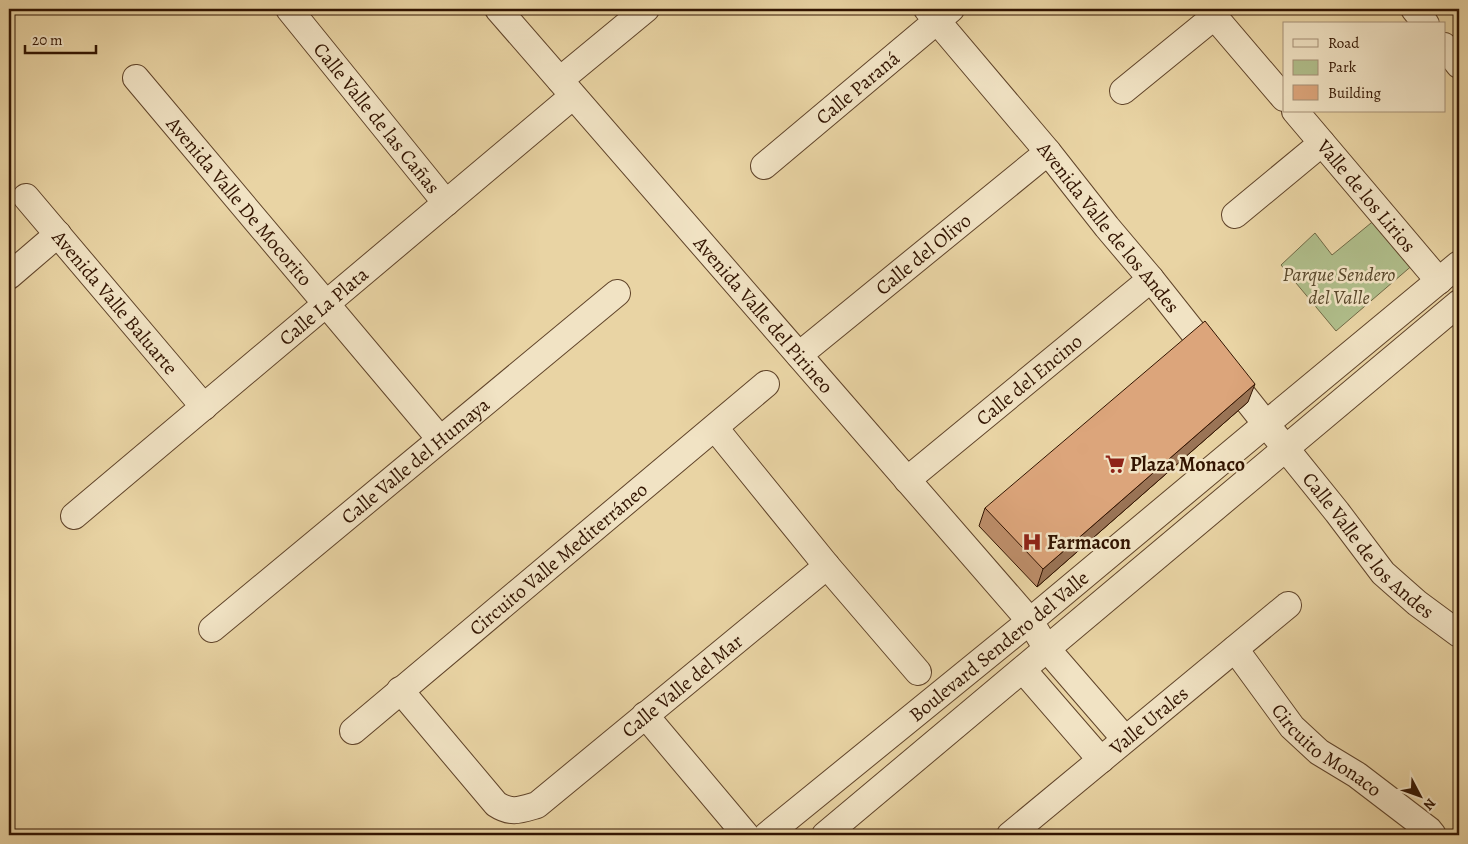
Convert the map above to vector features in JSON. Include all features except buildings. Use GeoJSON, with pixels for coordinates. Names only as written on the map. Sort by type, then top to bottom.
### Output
{"type":"FeatureCollection","features":[{"type":"Feature","properties":{"kind":"street","name":"Calle Valle de las Cañas"},"geometry":{"type":"LineString","coordinates":[[289,9],[446,204]]}},
{"type":"Feature","properties":{"kind":"street","name":"Avenida Valle del Pirineo"},"geometry":{"type":"LineString","coordinates":[[498,9],[1030,621]]}},
{"type":"Feature","properties":{"kind":"street","name":"Calle La Plata"},"geometry":{"type":"LineString","coordinates":[[74,516],[446,204],[646,9]]}},
{"type":"Feature","properties":{"kind":"street"},"geometry":{"type":"LineString","coordinates":[[1414,9],[1424,22]]}},
{"type":"Feature","properties":{"kind":"street","name":"Avenida Valle de los Andes"},"geometry":{"type":"LineString","coordinates":[[938,13],[1107,227],[1286,448]]}},
{"type":"Feature","properties":{"kind":"street","name":"Calle Paraná"},"geometry":{"type":"LineString","coordinates":[[764,166],[938,13]]}},
{"type":"Feature","properties":{"kind":"street"},"geometry":{"type":"LineString","coordinates":[[1123,91],[1212,13],[1283,97]]}},
{"type":"Feature","properties":{"kind":"street"},"geometry":{"type":"LineString","coordinates":[[1446,49],[1459,65]]}},
{"type":"Feature","properties":{"kind":"street","name":"Avenida Valle De Mocorito"},"geometry":{"type":"LineString","coordinates":[[136,78],[440,439]]}},
{"type":"Feature","properties":{"kind":"street","name":"Valle de los Lirios"},"geometry":{"type":"LineString","coordinates":[[1296,112],[1439,281]]}},
{"type":"Feature","properties":{"kind":"street"},"geometry":{"type":"LineString","coordinates":[[1235,215],[1322,143]]}},
{"type":"Feature","properties":{"kind":"street","name":"Calle del Olivo"},"geometry":{"type":"LineString","coordinates":[[799,355],[1048,152]]}},
{"type":"Feature","properties":{"kind":"street","name":"Avenida Valle Baluarte"},"geometry":{"type":"LineString","coordinates":[[26,197],[204,407]]}},
{"type":"Feature","properties":{"kind":"street"},"geometry":{"type":"LineString","coordinates":[[9,276],[58,234]]}},
{"type":"Feature","properties":{"kind":"street","name":"Boulevard Sendero del Valle"},"geometry":{"type":"LineString","coordinates":[[767,835],[1030,621],[1459,264]]}},
{"type":"Feature","properties":{"kind":"street","name":"Calle del Encino"},"geometry":{"type":"LineString","coordinates":[[907,480],[1151,279]]}},
{"type":"Feature","properties":{"kind":"street","name":"Calle Valle del Humaya"},"geometry":{"type":"LineString","coordinates":[[212,629],[617,292]]}},
{"type":"Feature","properties":{"kind":"street","name":"Boulevard Sendero del Valle"},"geometry":{"type":"LineString","coordinates":[[825,835],[1459,303]]}},
{"type":"Feature","properties":{"kind":"street","name":"Circuito Valle Mediterráneo"},"geometry":{"type":"LineString","coordinates":[[353,731],[766,384]]}},
{"type":"Feature","properties":{"kind":"street"},"geometry":{"type":"LineString","coordinates":[[715,428],[918,672]]}},
{"type":"Feature","properties":{"kind":"street","name":"Calle Valle de los Andes"},"geometry":{"type":"LineString","coordinates":[[1286,448],[1383,573],[1417,603],[1456,626]]}},
{"type":"Feature","properties":{"kind":"street","name":"Calle Valle del Mar"},"geometry":{"type":"LineString","coordinates":[[400,690],[496,804],[505,810],[517,811],[537,805],[828,566]]}},
{"type":"Feature","properties":{"kind":"street","name":"Valle Urales"},"geometry":{"type":"LineString","coordinates":[[1010,835],[1288,605]]}},
{"type":"Feature","properties":{"kind":"street"},"geometry":{"type":"LineString","coordinates":[[1030,621],[1047,650],[1125,739]]}},
{"type":"Feature","properties":{"kind":"street","name":"Circuito Monaco"},"geometry":{"type":"LineString","coordinates":[[1234,649],[1292,727],[1319,752],[1357,774],[1429,834]]}},
{"type":"Feature","properties":{"kind":"street"},"geometry":{"type":"LineString","coordinates":[[1023,670],[1100,760]]}},
{"type":"Feature","properties":{"kind":"street"},"geometry":{"type":"LineString","coordinates":[[645,715],[746,835]]}},
{"type":"Feature","properties":{"kind":"green space","name":"Parque Sendero del Valle"},"geometry":{"type":"Polygon","coordinates":[[[1382,214],[1422,257],[1336,331],[1281,265],[1315,233],[1332,255],[1382,214]]]}},
{"type":"Feature","properties":{"kind":"place","name":"Plaza Monaco"},"geometry":{"type":"Point","coordinates":[1115,464]}},
{"type":"Feature","properties":{"kind":"place","name":"Farmacon"},"geometry":{"type":"Point","coordinates":[1032,542]}}]}
